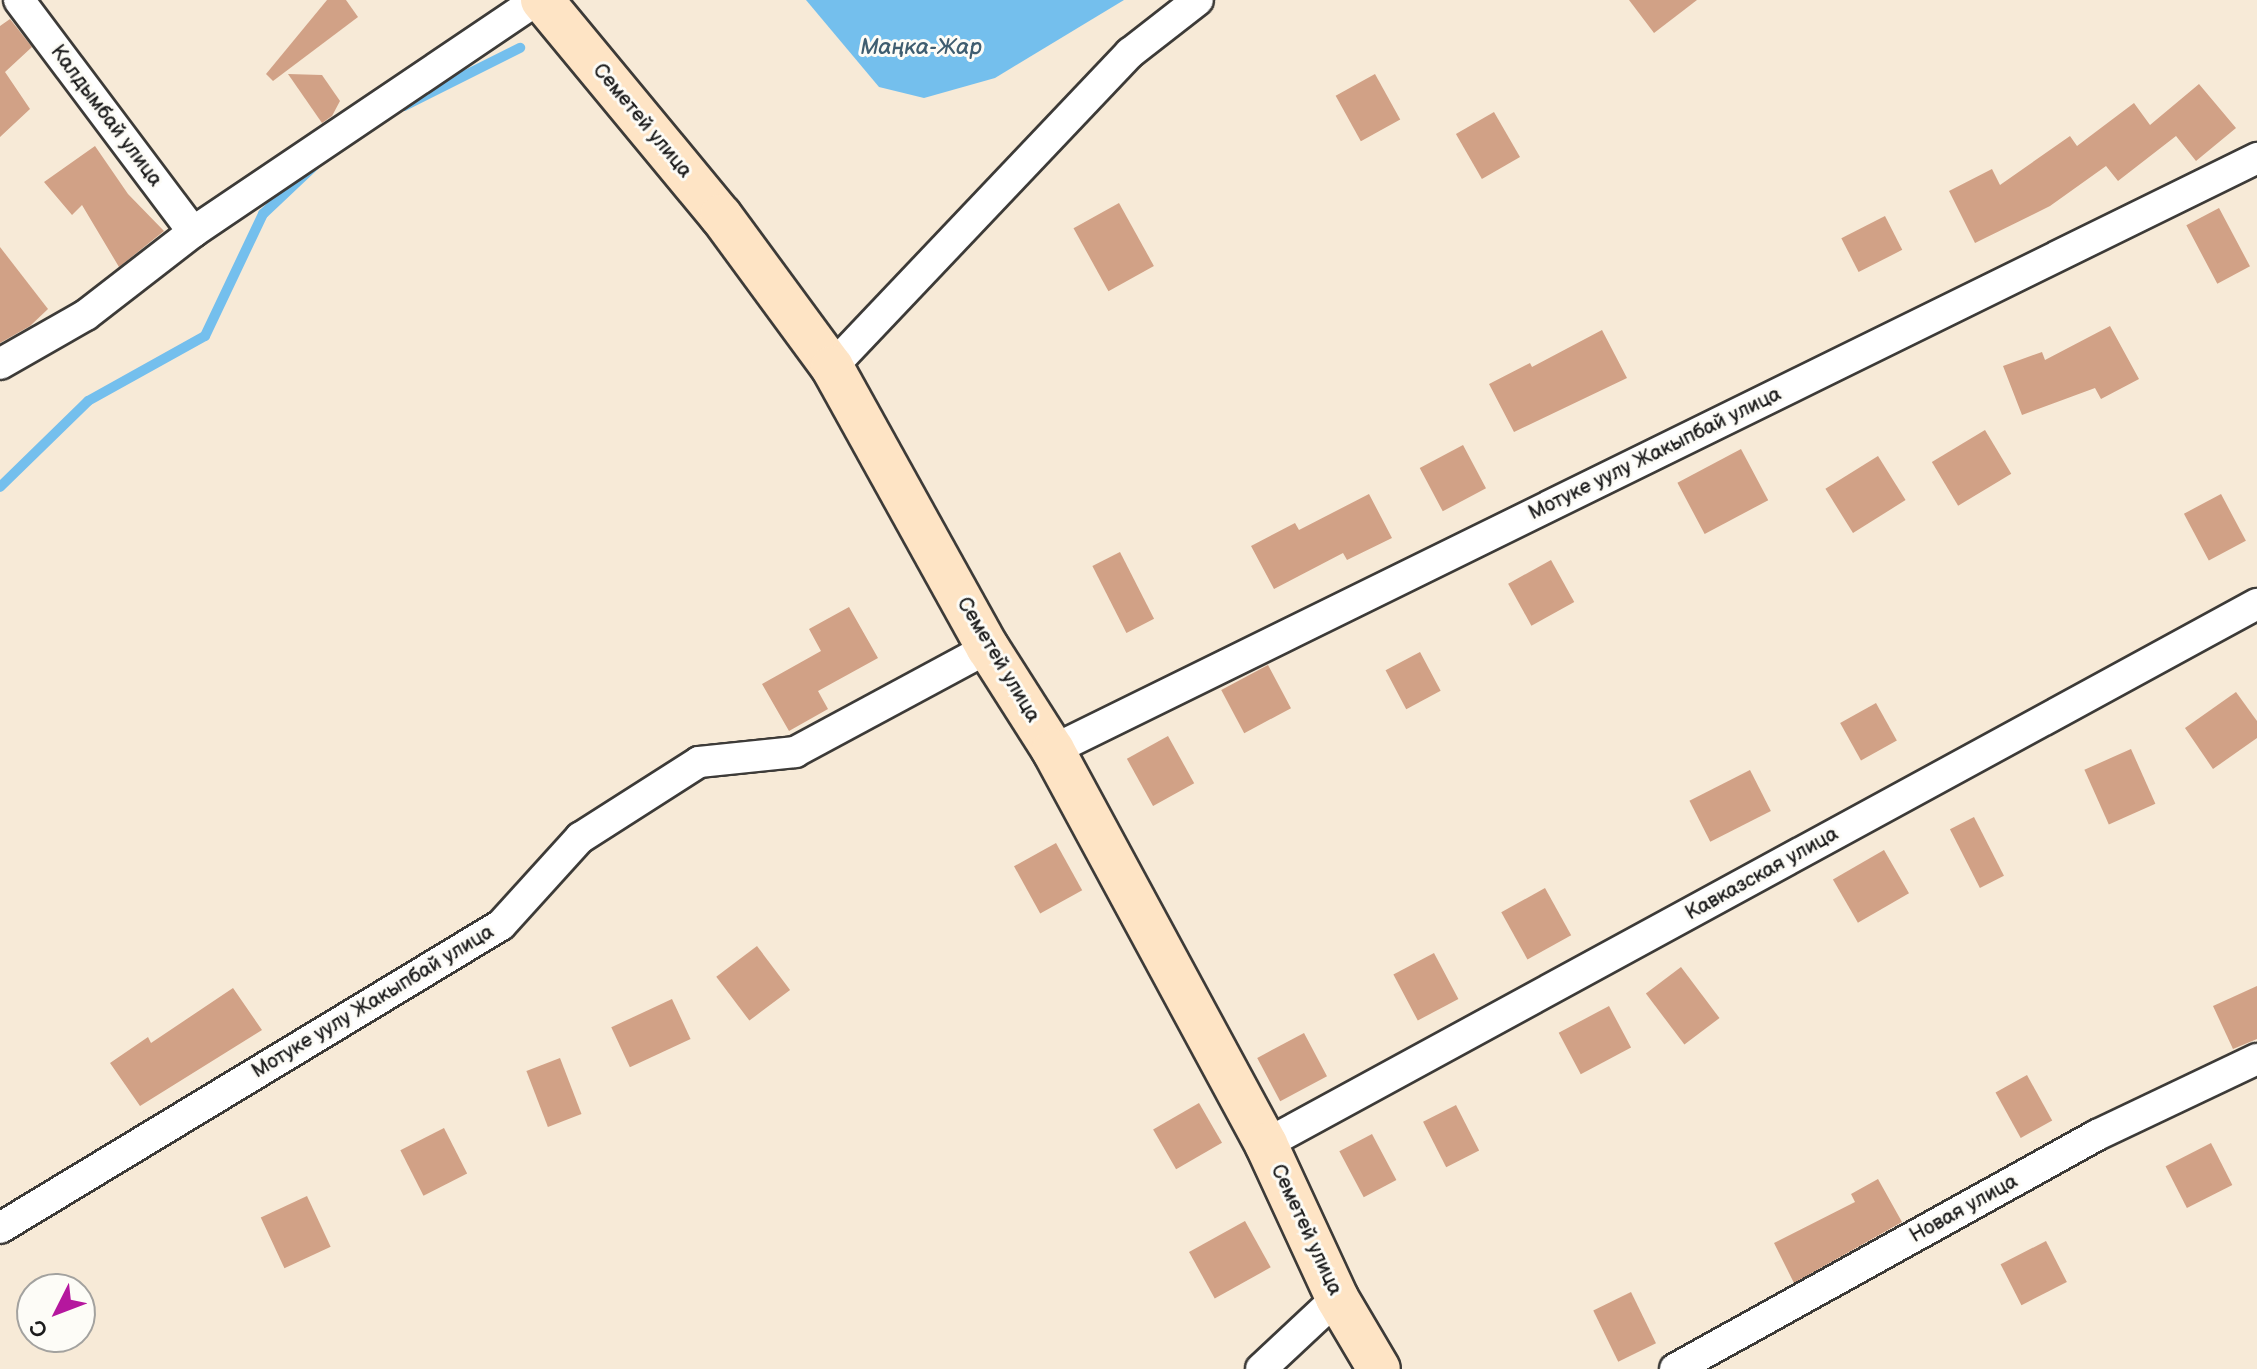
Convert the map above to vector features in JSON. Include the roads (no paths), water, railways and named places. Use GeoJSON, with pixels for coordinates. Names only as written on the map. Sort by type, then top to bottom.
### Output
{"type":"FeatureCollection","features":[{"type":"Feature","properties":{"kind":"street","name":"Калдымбай улица"},"geometry":{"type":"LineString","coordinates":[[19,0],[193,232]]}},
{"type":"Feature","properties":{"kind":"street"},"geometry":{"type":"LineString","coordinates":[[0,364],[86,315],[193,232],[540,0]]}},
{"type":"Feature","properties":{"kind":"street","name":"Семетей улица"},"geometry":{"type":"LineString","coordinates":[[540,0],[721,216],[832,367],[988,648],[1053,750],[1266,1144],[1337,1298],[1379,1369]]}},
{"type":"Feature","properties":{"kind":"street"},"geometry":{"type":"LineString","coordinates":[[832,367],[1130,53],[1198,0]]}},
{"type":"Feature","properties":{"kind":"street","name":"Мотуке уулу Жакыпбай улица"},"geometry":{"type":"LineString","coordinates":[[1053,750],[2257,158]]}},
{"type":"Feature","properties":{"kind":"street","name":"Кавказская улица"},"geometry":{"type":"LineString","coordinates":[[1266,1144],[2257,604]]}},
{"type":"Feature","properties":{"kind":"street","name":"Мотуке уулу Жакыпбай улица"},"geometry":{"type":"LineString","coordinates":[[0,1228],[501,925],[580,838],[699,762],[795,752],[988,648]]}},
{"type":"Feature","properties":{"kind":"street","name":"Новая улица"},"geometry":{"type":"LineString","coordinates":[[1675,1369],[2097,1135],[2257,1059]]}},
{"type":"Feature","properties":{"kind":"street"},"geometry":{"type":"LineString","coordinates":[[1261,1369],[1337,1298]]}},
{"type":"Feature","properties":{"kind":"water","name":"Маңка-Жар"},"geometry":{"type":"Polygon","coordinates":[[[806,0],[1124,0],[995,78],[924,98],[879,87],[806,0]]]}},
{"type":"Feature","properties":{"kind":"waterway"},"geometry":{"type":"LineString","coordinates":[[404,106],[520,48]]}},
{"type":"Feature","properties":{"kind":"waterway"},"geometry":{"type":"LineString","coordinates":[[0,487],[88,401],[205,336],[263,214],[315,165]]}}]}
